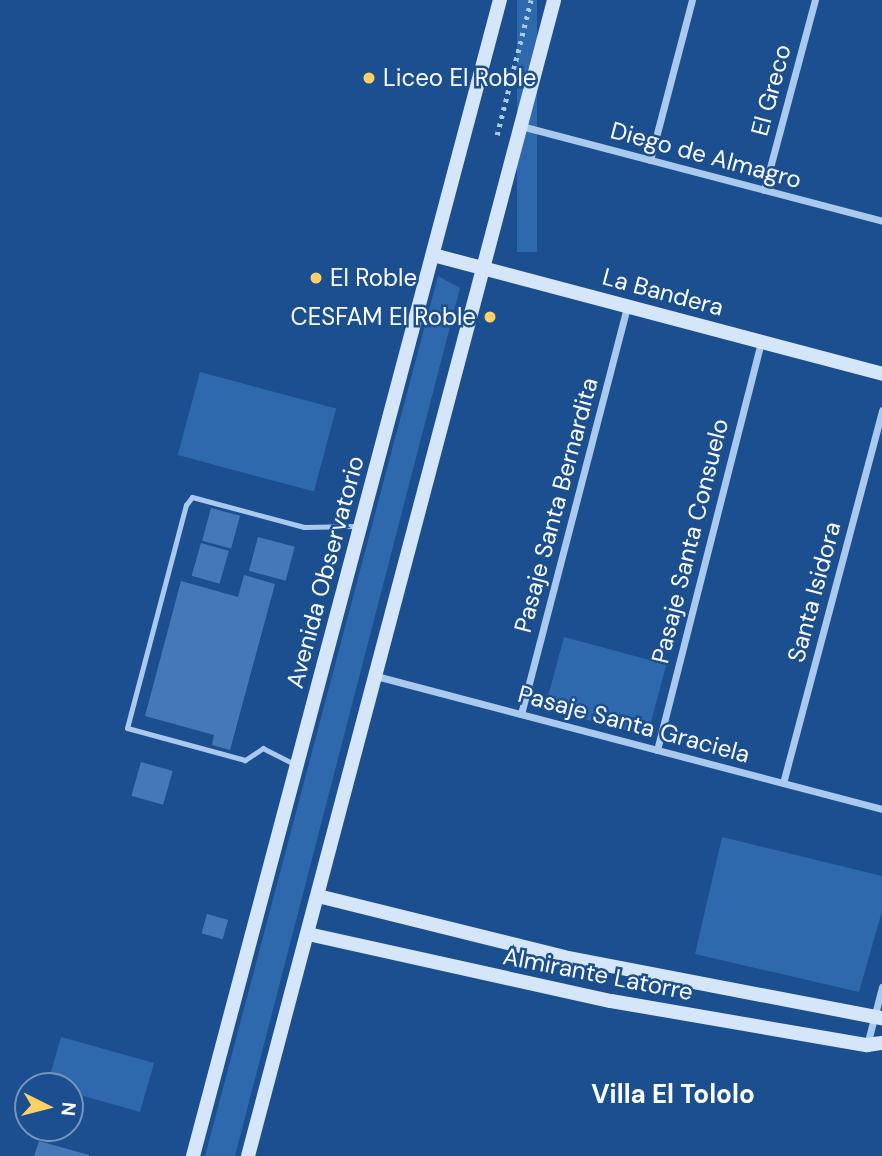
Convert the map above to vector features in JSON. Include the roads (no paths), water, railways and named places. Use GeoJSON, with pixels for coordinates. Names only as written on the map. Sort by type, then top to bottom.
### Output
{"type":"FeatureCollection","features":[{"type":"Feature","properties":{"kind":"main road","name":"Avenida Observatorio"},"geometry":{"type":"LineString","coordinates":[[193,1156],[500,0]]}},
{"type":"Feature","properties":{"kind":"main road"},"geometry":{"type":"LineString","coordinates":[[248,1156],[554,0]]}},
{"type":"Feature","properties":{"kind":"main road","name":"La Bandera"},"geometry":{"type":"LineString","coordinates":[[432,255],[882,374]]}},
{"type":"Feature","properties":{"kind":"main road","name":"Almirante Latorre"},"geometry":{"type":"LineString","coordinates":[[318,896],[564,957],[878,1017]]}},
{"type":"Feature","properties":{"kind":"main road","name":"Almirante Latorre"},"geometry":{"type":"LineString","coordinates":[[308,934],[517,983],[867,1045],[882,1043]]}},
{"type":"Feature","properties":{"kind":"street"},"geometry":{"type":"LineString","coordinates":[[650,160],[692,0]]}},
{"type":"Feature","properties":{"kind":"street","name":"El Greco"},"geometry":{"type":"LineString","coordinates":[[764,190],[815,0]]}},
{"type":"Feature","properties":{"kind":"street","name":"Diego de Almagro"},"geometry":{"type":"LineString","coordinates":[[520,126],[881,220]]}},
{"type":"Feature","properties":{"kind":"street"},"geometry":{"type":"LineString","coordinates":[[881,220],[882,210]]}},
{"type":"Feature","properties":{"kind":"street","name":"Pasaje Santa Bernardita"},"geometry":{"type":"LineString","coordinates":[[521,714],[627,307]]}},
{"type":"Feature","properties":{"kind":"street","name":"Pasaje Santa Consuelo"},"geometry":{"type":"LineString","coordinates":[[657,750],[761,342]]}},
{"type":"Feature","properties":{"kind":"street","name":"Santa Isidora"},"geometry":{"type":"LineString","coordinates":[[783,783],[882,410]]}},
{"type":"Feature","properties":{"kind":"street","name":"Pasaje Santa Graciela"},"geometry":{"type":"LineString","coordinates":[[376,676],[882,809]]}},
{"type":"Feature","properties":{"kind":"street"},"geometry":{"type":"LineString","coordinates":[[867,1045],[878,1017],[882,986]]}},
{"type":"Feature","properties":{"kind":"lane"},"geometry":{"type":"LineString","coordinates":[[296,765],[263,748],[244,760],[127,728],[186,505],[199,496],[304,527],[361,526]]}},
{"type":"Feature","properties":{"kind":"place","name":"Liceo El Roble"},"geometry":{"type":"Point","coordinates":[369,78]}},
{"type":"Feature","properties":{"kind":"place","name":"El Roble"},"geometry":{"type":"Point","coordinates":[316,278]}},
{"type":"Feature","properties":{"kind":"place","name":"CESFAM El Roble"},"geometry":{"type":"Point","coordinates":[490,317]}},
{"type":"Feature","properties":{"kind":"district","name":"Villa El Tololo"},"geometry":{"type":"Point","coordinates":[673,1095]}}]}
